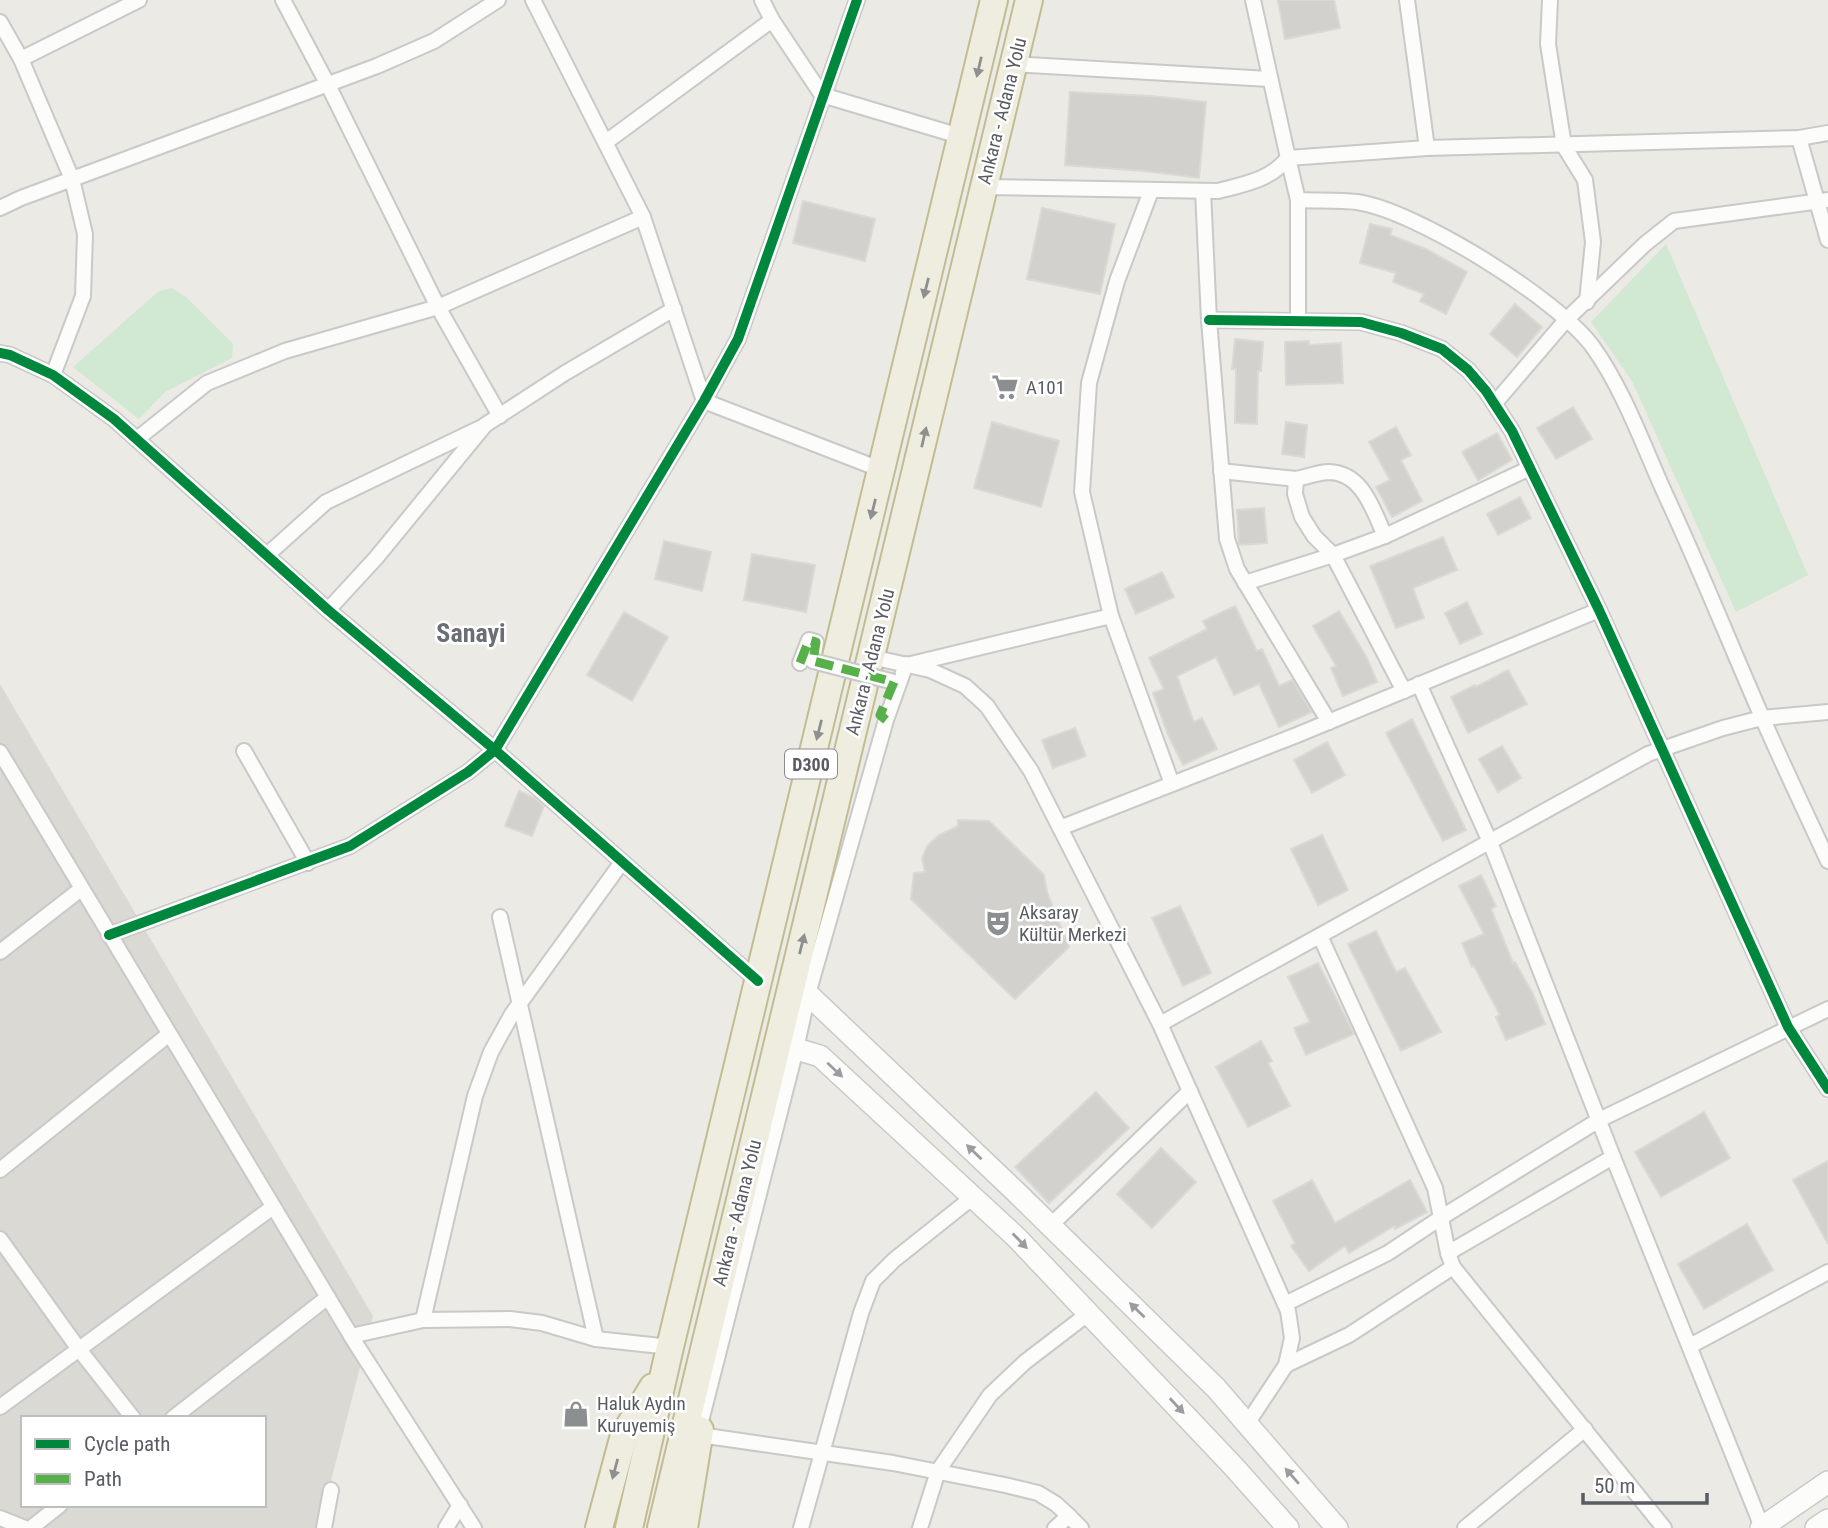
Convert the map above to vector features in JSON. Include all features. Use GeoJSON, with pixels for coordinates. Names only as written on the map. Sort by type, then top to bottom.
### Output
{"type":"FeatureCollection","features":[{"type":"Feature","properties":{"kind":"highway","name":"Ankara - Adana Yolu"},"geometry":{"type":"LineString","coordinates":[[629,1528],[994,0]]}},
{"type":"Feature","properties":{"kind":"highway","name":"Ankara - Adana Yolu"},"geometry":{"type":"LineString","coordinates":[[661,1528],[699,1365],[786,1054],[871,657],[1029,0]]}},
{"type":"Feature","properties":{"kind":"highway"},"geometry":{"type":"LineString","coordinates":[[599,1528],[624,1435],[668,1356]]}},
{"type":"Feature","properties":{"kind":"highway"},"geometry":{"type":"LineString","coordinates":[[684,1528],[700,1430],[699,1365]]}},
{"type":"Feature","properties":{"kind":"main road"},"geometry":{"type":"LineString","coordinates":[[801,987],[1216,1388],[1336,1528]]}},
{"type":"Feature","properties":{"kind":"main road"},"geometry":{"type":"LineString","coordinates":[[786,1054],[820,1056],[1016,1237],[1234,1467],[1288,1528]]}},
{"type":"Feature","properties":{"kind":"main road"},"geometry":{"type":"LineString","coordinates":[[1761,1527],[1828,1482]]}},
{"type":"Feature","properties":{"kind":"main road"},"geometry":{"type":"LineString","coordinates":[[1816,1528],[1828,1520]]}},
{"type":"Feature","properties":{"kind":"street"},"geometry":{"type":"LineString","coordinates":[[21,59],[139,0]]}},
{"type":"Feature","properties":{"kind":"street"},"geometry":{"type":"LineString","coordinates":[[283,0],[438,307],[500,416]]}},
{"type":"Feature","properties":{"kind":"street"},"geometry":{"type":"LineString","coordinates":[[0,208],[377,66],[434,41],[498,0]]}},
{"type":"Feature","properties":{"kind":"street"},"geometry":{"type":"LineString","coordinates":[[533,0],[643,218],[704,401]]}},
{"type":"Feature","properties":{"kind":"street"},"geometry":{"type":"LineString","coordinates":[[762,0],[772,20],[822,95],[963,137]]}},
{"type":"Feature","properties":{"kind":"street"},"geometry":{"type":"LineString","coordinates":[[109,935],[350,846],[468,772],[495,750],[704,401],[737,339],[857,0]]}},
{"type":"Feature","properties":{"kind":"street"},"geometry":{"type":"LineString","coordinates":[[1253,0],[1298,200],[1298,321]]}},
{"type":"Feature","properties":{"kind":"street"},"geometry":{"type":"LineString","coordinates":[[1407,0],[1427,148]]}},
{"type":"Feature","properties":{"kind":"street"},"geometry":{"type":"LineString","coordinates":[[1550,0],[1548,44],[1564,146],[1585,180],[1592,242],[1587,302]]}},
{"type":"Feature","properties":{"kind":"street"},"geometry":{"type":"LineString","coordinates":[[606,142],[772,20]]}},
{"type":"Feature","properties":{"kind":"street"},"geometry":{"type":"LineString","coordinates":[[0,22],[21,59],[72,180],[85,234],[83,296],[53,375]]}},
{"type":"Feature","properties":{"kind":"street"},"geometry":{"type":"LineString","coordinates":[[1012,64],[1269,79]]}},
{"type":"Feature","properties":{"kind":"street"},"geometry":{"type":"LineString","coordinates":[[984,187],[1218,191],[1254,181],[1278,170],[1288,158],[1427,148],[1799,138],[1828,133]]}},
{"type":"Feature","properties":{"kind":"street"},"geometry":{"type":"LineString","coordinates":[[1799,138],[1823,200],[1828,240]]}},
{"type":"Feature","properties":{"kind":"street"},"geometry":{"type":"LineString","coordinates":[[1151,191],[1117,281],[1090,383],[1082,492],[1111,616],[1172,784]]}},
{"type":"Feature","properties":{"kind":"street"},"geometry":{"type":"LineString","coordinates":[[1203,191],[1209,320],[1227,539],[1237,569],[1329,722]]}},
{"type":"Feature","properties":{"kind":"street"},"geometry":{"type":"LineString","coordinates":[[1298,200],[1358,202],[1400,215],[1460,246],[1516,281],[1566,320],[1592,346],[1614,383],[1697,562],[1762,718],[1828,861]]}},
{"type":"Feature","properties":{"kind":"street"},"geometry":{"type":"LineString","coordinates":[[1495,403],[1566,320],[1674,220],[1823,200]]}},
{"type":"Feature","properties":{"kind":"street"},"geometry":{"type":"LineString","coordinates":[[136,439],[207,383],[285,351],[438,307],[643,218]]}},
{"type":"Feature","properties":{"kind":"street"},"geometry":{"type":"LineString","coordinates":[[267,555],[326,502],[485,425],[565,373],[674,309]]}},
{"type":"Feature","properties":{"kind":"street"},"geometry":{"type":"LineString","coordinates":[[1209,320],[1361,322],[1401,333],[1442,349],[1468,370],[1495,403],[1512,430],[1599,610],[1788,1027],[1828,1088]]}},
{"type":"Feature","properties":{"kind":"street"},"geometry":{"type":"LineString","coordinates":[[0,353],[53,375],[114,419],[328,610],[495,750],[758,982]]}},
{"type":"Feature","properties":{"kind":"street"},"geometry":{"type":"LineString","coordinates":[[704,401],[882,470]]}},
{"type":"Feature","properties":{"kind":"street"},"geometry":{"type":"LineString","coordinates":[[328,610],[376,558],[485,425]]}},
{"type":"Feature","properties":{"kind":"street"},"geometry":{"type":"LineString","coordinates":[[1245,583],[1385,536],[1531,468]]}},
{"type":"Feature","properties":{"kind":"street"},"geometry":{"type":"LineString","coordinates":[[1221,471],[1296,479],[1326,472],[1341,473],[1353,480],[1366,494],[1385,536]]}},
{"type":"Feature","properties":{"kind":"street"},"geometry":{"type":"LineString","coordinates":[[1296,479],[1295,494],[1302,517],[1314,536],[1333,555],[1404,691]]}},
{"type":"Feature","properties":{"kind":"street"},"geometry":{"type":"LineString","coordinates":[[1060,828],[1329,722],[1599,610]]}},
{"type":"Feature","properties":{"kind":"street"},"geometry":{"type":"LineString","coordinates":[[908,664],[1111,616]]}},
{"type":"Feature","properties":{"kind":"street"},"geometry":{"type":"LineString","coordinates":[[871,657],[930,670],[965,685],[987,706],[1031,771],[1160,1024],[1285,1304],[1292,1338],[1286,1366],[1247,1424]]}},
{"type":"Feature","properties":{"kind":"street"},"geometry":{"type":"LineString","coordinates":[[806,662],[894,682],[880,715],[886,720]]}},
{"type":"Feature","properties":{"kind":"street"},"geometry":{"type":"LineString","coordinates":[[801,987],[886,720],[908,664]]}},
{"type":"Feature","properties":{"kind":"street"},"geometry":{"type":"LineString","coordinates":[[1419,684],[1490,842],[1761,1527]]}},
{"type":"Feature","properties":{"kind":"street"},"geometry":{"type":"LineString","coordinates":[[1160,1024],[1648,754],[1723,728],[1762,718],[1828,712]]}},
{"type":"Feature","properties":{"kind":"street"},"geometry":{"type":"LineString","coordinates":[[244,751],[308,863]]}},
{"type":"Feature","properties":{"kind":"street"},"geometry":{"type":"LineString","coordinates":[[0,752],[351,1336],[474,1528]]}},
{"type":"Feature","properties":{"kind":"street"},"geometry":{"type":"LineString","coordinates":[[423,1320],[475,1096],[491,1052],[520,1004],[622,862]]}},
{"type":"Feature","properties":{"kind":"street"},"geometry":{"type":"LineString","coordinates":[[0,952],[81,889]]}},
{"type":"Feature","properties":{"kind":"street"},"geometry":{"type":"LineString","coordinates":[[500,918],[596,1339]]}},
{"type":"Feature","properties":{"kind":"street"},"geometry":{"type":"LineString","coordinates":[[1320,936],[1435,1188],[1453,1267],[1664,1528]]}},
{"type":"Feature","properties":{"kind":"street"},"geometry":{"type":"LineString","coordinates":[[1285,1304],[1388,1253],[1599,1120],[1828,1009]]}},
{"type":"Feature","properties":{"kind":"street"},"geometry":{"type":"LineString","coordinates":[[0,1170],[168,1035]]}},
{"type":"Feature","properties":{"kind":"street"},"geometry":{"type":"LineString","coordinates":[[786,1054],[700,1430],[938,1471],[1038,1493],[1056,1504],[1080,1528]]}},
{"type":"Feature","properties":{"kind":"street"},"geometry":{"type":"LineString","coordinates":[[1050,1226],[1190,1091]]}},
{"type":"Feature","properties":{"kind":"street"},"geometry":{"type":"LineString","coordinates":[[1448,1253],[1613,1157]]}},
{"type":"Feature","properties":{"kind":"street"},"geometry":{"type":"LineString","coordinates":[[801,1528],[861,1314],[873,1282],[894,1260],[973,1197]]}},
{"type":"Feature","properties":{"kind":"street"},"geometry":{"type":"LineString","coordinates":[[0,1408],[273,1207]]}},
{"type":"Feature","properties":{"kind":"street"},"geometry":{"type":"LineString","coordinates":[[0,1239],[78,1348],[131,1416]]}},
{"type":"Feature","properties":{"kind":"street"},"geometry":{"type":"LineString","coordinates":[[1286,1366],[1349,1335],[1453,1267]]}},
{"type":"Feature","properties":{"kind":"street"},"geometry":{"type":"LineString","coordinates":[[1690,1346],[1828,1272]]}},
{"type":"Feature","properties":{"kind":"street"},"geometry":{"type":"LineString","coordinates":[[176,1416],[328,1297]]}},
{"type":"Feature","properties":{"kind":"street"},"geometry":{"type":"LineString","coordinates":[[920,1528],[938,1471],[990,1395],[1026,1362],[1088,1313]]}},
{"type":"Feature","properties":{"kind":"street"},"geometry":{"type":"LineString","coordinates":[[351,1336],[423,1320],[510,1320],[542,1323],[668,1356]]}},
{"type":"Feature","properties":{"kind":"street"},"geometry":{"type":"LineString","coordinates":[[1465,1528],[1585,1429]]}},
{"type":"Feature","properties":{"kind":"street"},"geometry":{"type":"LineString","coordinates":[[324,1528],[331,1490]]}},
{"type":"Feature","properties":{"kind":"street"},"geometry":{"type":"LineString","coordinates":[[446,1528],[460,1505]]}},
{"type":"Feature","properties":{"kind":"street"},"geometry":{"type":"LineString","coordinates":[[0,1518],[28,1528],[57,1507]]}},
{"type":"Feature","properties":{"kind":"street"},"geometry":{"type":"LineString","coordinates":[[1055,1528],[1069,1516]]}},
{"type":"Feature","properties":{"kind":"shaded area"},"geometry":{"type":"Polygon","coordinates":[[[0,684],[373,1316],[319,1528],[0,1528],[0,684]]]}},
{"type":"Feature","properties":{"kind":"green space"},"geometry":{"type":"Polygon","coordinates":[[[1666,244],[1808,575],[1736,612],[1632,381],[1591,322],[1666,244]]]}},
{"type":"Feature","properties":{"kind":"green space"},"geometry":{"type":"Polygon","coordinates":[[[172,288],[187,298],[233,344],[232,358],[165,392],[139,419],[73,367],[159,291],[172,288]]]}},
{"type":"Feature","properties":{"kind":"building"},"geometry":{"type":"Polygon","coordinates":[[[1278,0],[1334,0],[1340,28],[1285,39],[1278,0]]]}},
{"type":"Feature","properties":{"kind":"building"},"geometry":{"type":"Polygon","coordinates":[[[1070,92],[1206,102],[1199,178],[1065,165],[1070,92]]]}},
{"type":"Feature","properties":{"kind":"building"},"geometry":{"type":"Polygon","coordinates":[[[803,201],[875,219],[865,261],[793,243],[803,201]]]}},
{"type":"Feature","properties":{"kind":"building"},"geometry":{"type":"Polygon","coordinates":[[[1042,208],[1115,224],[1100,294],[1027,279],[1042,208]]]}},
{"type":"Feature","properties":{"kind":"building"},"geometry":{"type":"Polygon","coordinates":[[[1370,224],[1392,229],[1390,235],[1426,249],[1467,272],[1446,314],[1420,301],[1424,294],[1393,282],[1396,273],[1360,263],[1370,224]]]}},
{"type":"Feature","properties":{"kind":"building"},"geometry":{"type":"Polygon","coordinates":[[[1515,304],[1542,327],[1517,357],[1490,334],[1515,304]]]}},
{"type":"Feature","properties":{"kind":"building"},"geometry":{"type":"Polygon","coordinates":[[[1235,339],[1263,342],[1261,371],[1258,371],[1257,424],[1235,423],[1236,369],[1232,369],[1235,339]]]}},
{"type":"Feature","properties":{"kind":"building"},"geometry":{"type":"Polygon","coordinates":[[[1309,341],[1309,345],[1341,343],[1343,383],[1286,385],[1285,342],[1309,341]]]}},
{"type":"Feature","properties":{"kind":"building"},"geometry":{"type":"Polygon","coordinates":[[[1573,407],[1592,439],[1556,459],[1537,428],[1573,407]]]}},
{"type":"Feature","properties":{"kind":"building"},"geometry":{"type":"Polygon","coordinates":[[[992,422],[1059,441],[1041,507],[974,488],[992,422]]]}},
{"type":"Feature","properties":{"kind":"building"},"geometry":{"type":"Polygon","coordinates":[[[1286,422],[1307,425],[1304,457],[1282,454],[1286,422]]]}},
{"type":"Feature","properties":{"kind":"building"},"geometry":{"type":"Polygon","coordinates":[[[1396,427],[1411,455],[1401,460],[1422,501],[1392,517],[1376,487],[1390,480],[1369,442],[1396,427]]]}},
{"type":"Feature","properties":{"kind":"building"},"geometry":{"type":"Polygon","coordinates":[[[1497,433],[1512,460],[1478,480],[1462,452],[1497,433]]]}},
{"type":"Feature","properties":{"kind":"building"},"geometry":{"type":"Polygon","coordinates":[[[1520,497],[1531,518],[1498,535],[1487,514],[1520,497]]]}},
{"type":"Feature","properties":{"kind":"building"},"geometry":{"type":"Polygon","coordinates":[[[1264,508],[1267,543],[1239,545],[1237,510],[1264,508]]]}},
{"type":"Feature","properties":{"kind":"building"},"geometry":{"type":"Polygon","coordinates":[[[1443,537],[1457,570],[1413,588],[1424,618],[1396,628],[1370,566],[1443,537]]]}},
{"type":"Feature","properties":{"kind":"building"},"geometry":{"type":"Polygon","coordinates":[[[664,541],[711,552],[702,591],[655,579],[664,541]]]}},
{"type":"Feature","properties":{"kind":"building"},"geometry":{"type":"Polygon","coordinates":[[[752,554],[815,565],[806,612],[744,600],[752,554]]]}},
{"type":"Feature","properties":{"kind":"building"},"geometry":{"type":"Polygon","coordinates":[[[1162,572],[1174,597],[1136,614],[1125,589],[1162,572]]]}},
{"type":"Feature","properties":{"kind":"building"},"geometry":{"type":"Polygon","coordinates":[[[1467,602],[1482,634],[1460,644],[1445,613],[1467,602]]]}},
{"type":"Feature","properties":{"kind":"building"},"geometry":{"type":"Polygon","coordinates":[[[1235,606],[1257,651],[1262,649],[1279,686],[1292,680],[1312,712],[1279,727],[1259,684],[1234,695],[1216,657],[1177,676],[1194,722],[1202,718],[1217,749],[1183,765],[1168,735],[1153,693],[1164,689],[1149,658],[1207,629],[1203,621],[1235,606]]]}},
{"type":"Feature","properties":{"kind":"building"},"geometry":{"type":"Polygon","coordinates":[[[1339,611],[1367,658],[1377,682],[1343,696],[1331,668],[1336,666],[1313,626],[1339,611]]]}},
{"type":"Feature","properties":{"kind":"building"},"geometry":{"type":"Polygon","coordinates":[[[624,612],[668,637],[632,701],[587,675],[624,612]]]}},
{"type":"Feature","properties":{"kind":"building"},"geometry":{"type":"Polygon","coordinates":[[[1508,670],[1527,704],[1468,733],[1451,697],[1508,670]]]}},
{"type":"Feature","properties":{"kind":"building"},"geometry":{"type":"Polygon","coordinates":[[[1412,719],[1466,830],[1443,841],[1386,733],[1412,719]]]}},
{"type":"Feature","properties":{"kind":"building"},"geometry":{"type":"Polygon","coordinates":[[[1075,728],[1086,756],[1053,768],[1042,740],[1075,728]]]}},
{"type":"Feature","properties":{"kind":"building"},"geometry":{"type":"Polygon","coordinates":[[[1327,742],[1345,775],[1312,793],[1294,760],[1327,742]]]}},
{"type":"Feature","properties":{"kind":"building"},"geometry":{"type":"Polygon","coordinates":[[[1502,746],[1521,778],[1498,792],[1479,759],[1502,746]]]}},
{"type":"Feature","properties":{"kind":"building"},"geometry":{"type":"Polygon","coordinates":[[[519,791],[535,798],[544,806],[532,836],[505,826],[519,791]]]}},
{"type":"Feature","properties":{"kind":"building","name":"Aksaray Kültür Merkezi"},"geometry":{"type":"Polygon","coordinates":[[[958,820],[989,821],[1044,875],[1047,892],[1069,947],[1015,999],[911,899],[914,873],[925,872],[922,858],[928,845],[939,835],[958,826],[958,820]]]}},
{"type":"Feature","properties":{"kind":"building"},"geometry":{"type":"Polygon","coordinates":[[[1322,835],[1348,890],[1318,905],[1291,849],[1322,835]]]}},
{"type":"Feature","properties":{"kind":"building"},"geometry":{"type":"Polygon","coordinates":[[[1481,875],[1496,906],[1491,909],[1513,963],[1515,962],[1533,994],[1545,1024],[1506,1040],[1496,1017],[1500,1015],[1474,966],[1472,967],[1462,943],[1484,934],[1459,886],[1481,875]]]}},
{"type":"Feature","properties":{"kind":"building"},"geometry":{"type":"Polygon","coordinates":[[[1180,906],[1211,973],[1183,986],[1152,918],[1180,906]]]}},
{"type":"Feature","properties":{"kind":"building"},"geometry":{"type":"Polygon","coordinates":[[[1376,931],[1396,972],[1405,968],[1441,1032],[1401,1051],[1348,944],[1376,931]]]}},
{"type":"Feature","properties":{"kind":"building"},"geometry":{"type":"Polygon","coordinates":[[[1318,963],[1354,1034],[1306,1055],[1294,1028],[1310,1022],[1288,977],[1318,963]]]}},
{"type":"Feature","properties":{"kind":"building"},"geometry":{"type":"Polygon","coordinates":[[[1261,1041],[1272,1061],[1268,1063],[1290,1106],[1248,1127],[1216,1067],[1261,1041]]]}},
{"type":"Feature","properties":{"kind":"building"},"geometry":{"type":"Polygon","coordinates":[[[1096,1092],[1129,1128],[1049,1203],[1015,1167],[1096,1092]]]}},
{"type":"Feature","properties":{"kind":"building"},"geometry":{"type":"Polygon","coordinates":[[[1704,1112],[1730,1158],[1661,1197],[1635,1152],[1704,1112]]]}},
{"type":"Feature","properties":{"kind":"building"},"geometry":{"type":"Polygon","coordinates":[[[1161,1148],[1196,1182],[1152,1228],[1117,1194],[1161,1148]]]}},
{"type":"Feature","properties":{"kind":"building"},"geometry":{"type":"Polygon","coordinates":[[[1828,1161],[1828,1244],[1793,1180],[1828,1161]]]}},
{"type":"Feature","properties":{"kind":"building"},"geometry":{"type":"Polygon","coordinates":[[[1312,1180],[1335,1223],[1410,1180],[1427,1212],[1395,1229],[1394,1226],[1349,1253],[1345,1246],[1309,1271],[1291,1246],[1295,1243],[1273,1201],[1312,1180]]]}},
{"type":"Feature","properties":{"kind":"building"},"geometry":{"type":"Polygon","coordinates":[[[1747,1224],[1773,1270],[1704,1309],[1678,1264],[1747,1224]]]}},
{"type":"Feature","properties":{"kind":"marked path"},"geometry":{"type":"LineString","coordinates":[[800,663],[809,640],[816,642],[813,661],[894,682],[880,715],[886,720]]}},
{"type":"Feature","properties":{"kind":"cycle path"},"geometry":{"type":"LineString","coordinates":[[109,935],[350,846],[468,772],[495,750],[704,401],[738,339],[857,0]]}},
{"type":"Feature","properties":{"kind":"cycle path"},"geometry":{"type":"LineString","coordinates":[[1209,320],[1361,322],[1401,333],[1442,349],[1468,370],[1486,391],[1512,431],[1599,610],[1788,1027],[1828,1089]]}},
{"type":"Feature","properties":{"kind":"cycle path"},"geometry":{"type":"LineString","coordinates":[[0,353],[53,375],[114,419],[328,610],[495,750],[758,981]]}},
{"type":"Feature","properties":{"kind":"place","name":"A101"},"geometry":{"type":"Point","coordinates":[1005,387]}},
{"type":"Feature","properties":{"kind":"place","name":"Aksaray Kültür Merkezi"},"geometry":{"type":"Point","coordinates":[998,923]}},
{"type":"Feature","properties":{"kind":"place","name":"Haluk Aydın Kuruyemiş"},"geometry":{"type":"Point","coordinates":[576,1414]}},
{"type":"Feature","properties":{"kind":"district","name":"Sanayi"},"geometry":{"type":"Point","coordinates":[471,633]}}]}
